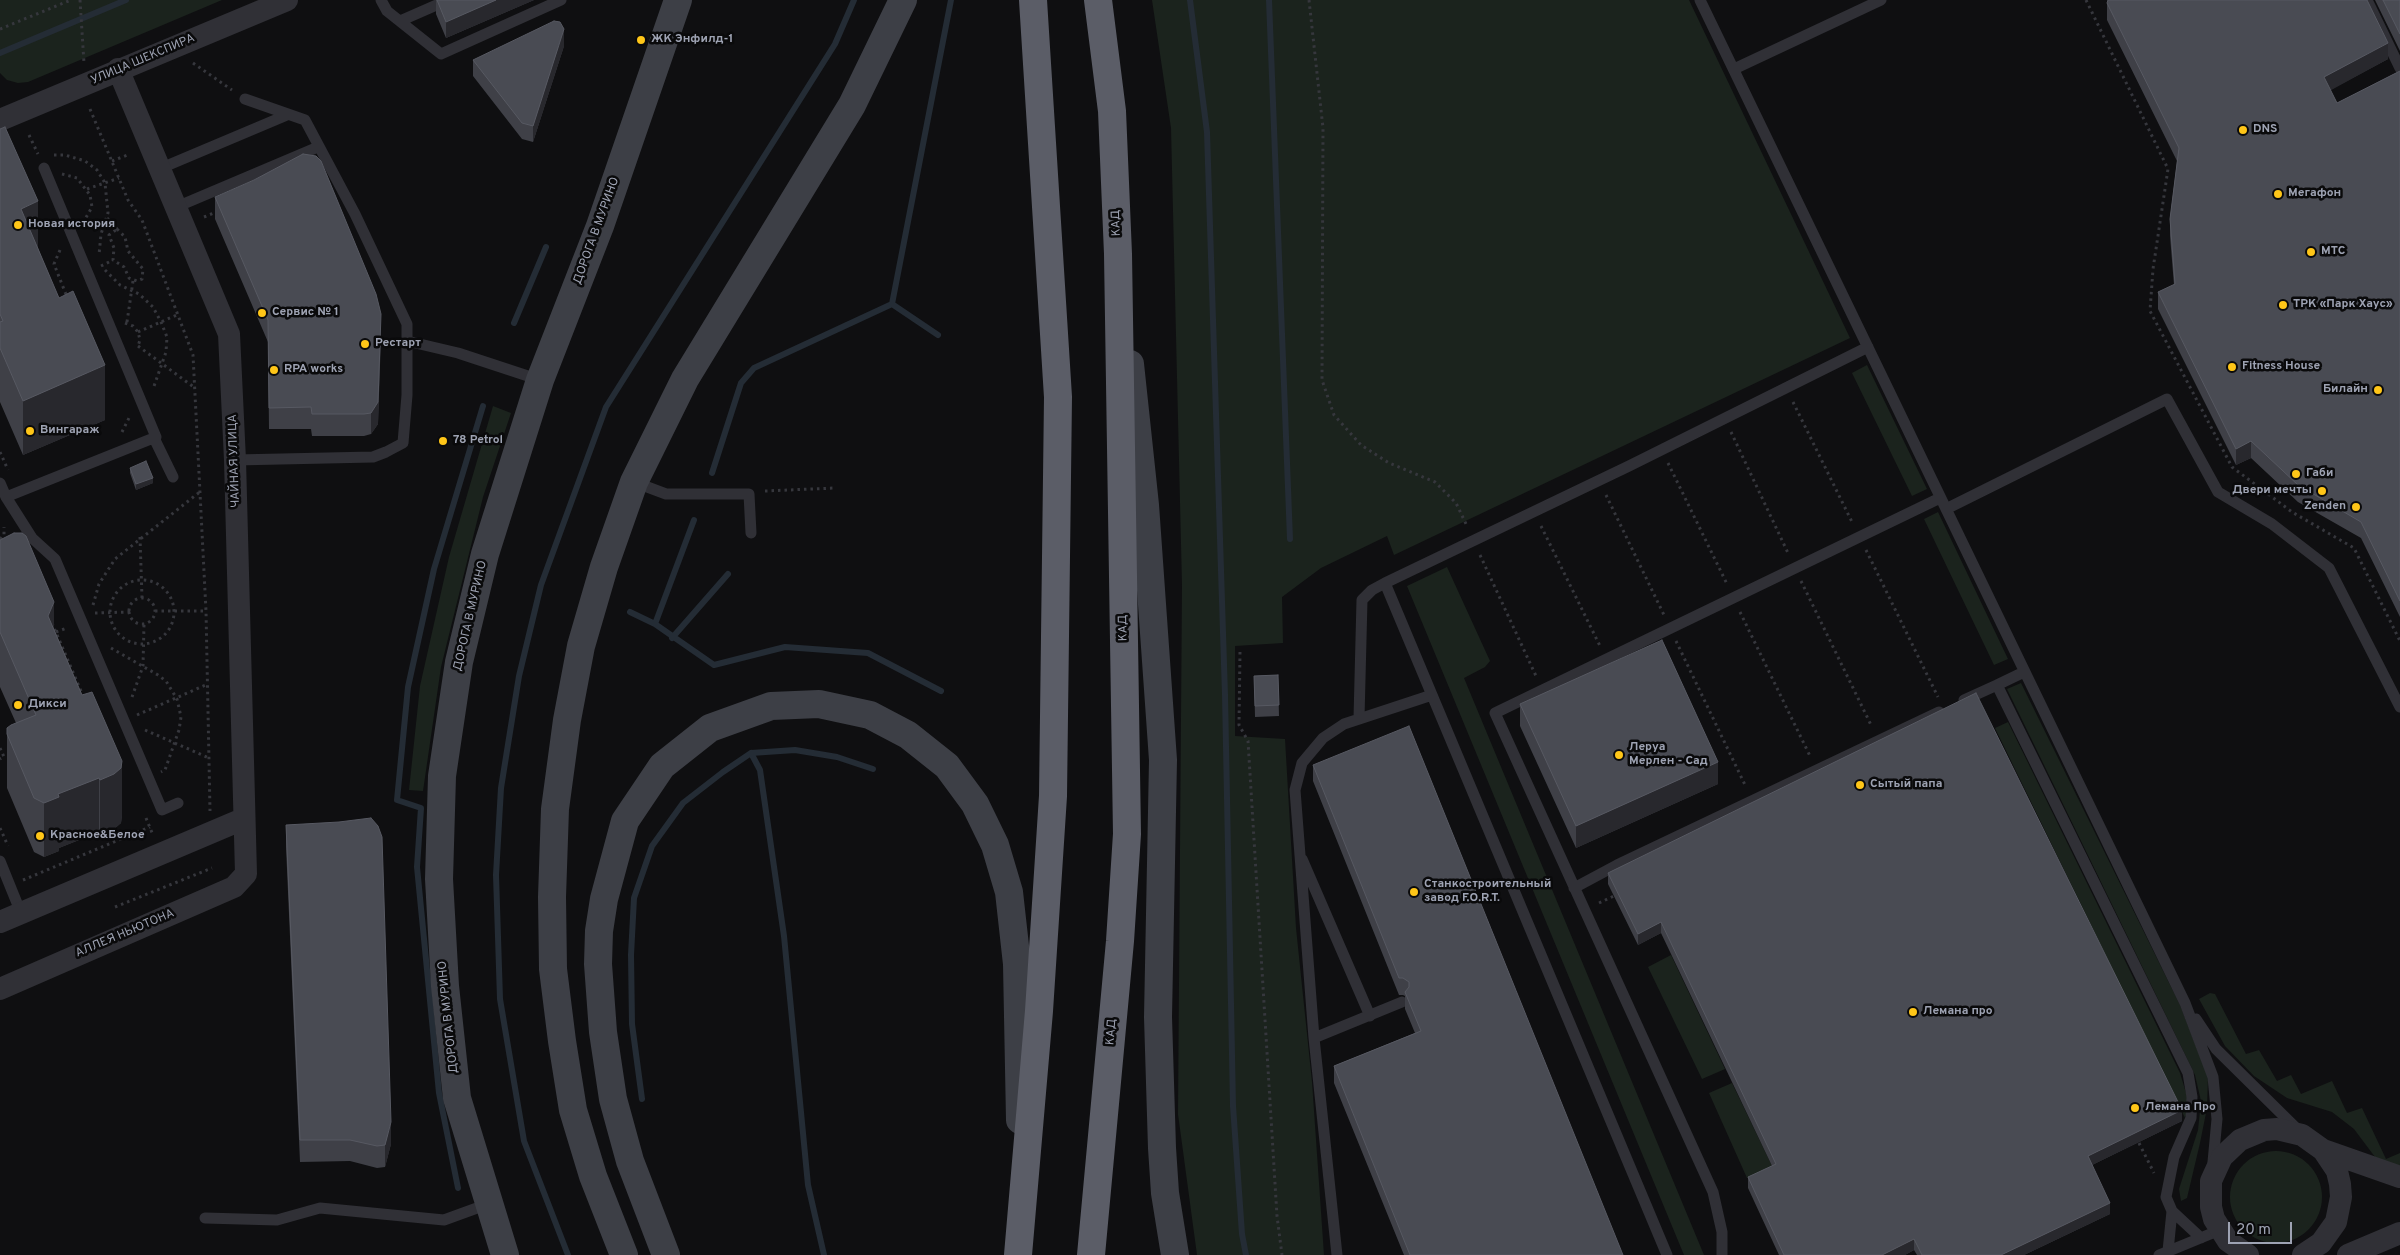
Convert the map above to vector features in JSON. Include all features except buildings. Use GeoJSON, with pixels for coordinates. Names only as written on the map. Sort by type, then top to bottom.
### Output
{"type":"FeatureCollection","features":[{"type":"Feature","properties":{"kind":"highway"},"geometry":{"type":"LineString","coordinates":[[1018,1255],[1039,1011],[1053,796],[1058,397],[1033,0]]}},
{"type":"Feature","properties":{"kind":"highway","name":"КАД"},"geometry":{"type":"LineString","coordinates":[[1091,1255],[1120,940],[1126,834],[1118,254],[1112,111],[1098,0]]}},
{"type":"Feature","properties":{"kind":"main road","name":"ДОРОГА В МУРИНО"},"geometry":{"type":"LineString","coordinates":[[505,1255],[457,1098],[446,996],[439,878],[442,776],[459,662],[485,554],[540,380],[600,226],[678,0]]}},
{"type":"Feature","properties":{"kind":"main road"},"geometry":{"type":"LineString","coordinates":[[624,1255],[593,1176],[573,1110],[553,969],[552,898],[555,809],[567,720],[581,646],[604,567],[634,482],[685,379],[852,104],[903,0]]}},
{"type":"Feature","properties":{"kind":"main road"},"geometry":{"type":"LineString","coordinates":[[1118,254],[1145,505],[1163,760],[1158,1016],[1162,1157],[1165,1193],[1175,1255]]}},
{"type":"Feature","properties":{"kind":"main road"},"geometry":{"type":"LineString","coordinates":[[666,1255],[630,1161],[613,1099],[603,1032],[598,964],[604,899],[625,821],[662,766],[710,728],[771,706],[819,704],[870,715],[908,735],[947,766],[975,804],[995,845],[1009,892],[1017,964],[1021,1227]]}},
{"type":"Feature","properties":{"kind":"street","name":"УЛИЦА ШЕКСПИРА"},"geometry":{"type":"LineString","coordinates":[[2,115],[86,84],[287,0]]}},
{"type":"Feature","properties":{"kind":"street","name":"ЧАЙНАЯ УЛИЦА"},"geometry":{"type":"LineString","coordinates":[[118,70],[174,208],[229,334],[235,460],[243,819],[246,874]]}},
{"type":"Feature","properties":{"kind":"street"},"geometry":{"type":"LineString","coordinates":[[0,922],[243,819]]}},
{"type":"Feature","properties":{"kind":"street","name":"АЛЛЕЯ НЬЮТОНА"},"geometry":{"type":"LineString","coordinates":[[0,988],[234,887],[246,874]]}},
{"type":"Feature","properties":{"kind":"street"},"geometry":{"type":"LineString","coordinates":[[2248,1255],[2228,1241],[2211,1234],[2211,1181],[2222,1157],[2240,1140],[2264,1130],[2277,1129],[2302,1135],[2323,1150],[2400,1177]]}},
{"type":"Feature","properties":{"kind":"street"},"geometry":{"type":"LineString","coordinates":[[2303,1255],[2321,1243],[2330,1233],[2340,1210],[2342,1197],[2337,1171],[2323,1150]]}},
{"type":"Feature","properties":{"kind":"street"},"geometry":{"type":"LineString","coordinates":[[2348,1255],[2400,1234]]}},
{"type":"Feature","properties":{"kind":"lane"},"geometry":{"type":"LineString","coordinates":[[381,0],[387,11],[441,54],[561,0]]}},
{"type":"Feature","properties":{"kind":"lane"},"geometry":{"type":"LineString","coordinates":[[400,21],[448,0]]}},
{"type":"Feature","properties":{"kind":"lane"},"geometry":{"type":"LineString","coordinates":[[1700,0],[2185,1004],[2213,1077],[2217,1119],[2210,1194]]}},
{"type":"Feature","properties":{"kind":"lane"},"geometry":{"type":"LineString","coordinates":[[1734,69],[1881,0]]}},
{"type":"Feature","properties":{"kind":"lane"},"geometry":{"type":"LineString","coordinates":[[2367,0],[2400,68]]}},
{"type":"Feature","properties":{"kind":"lane"},"geometry":{"type":"LineString","coordinates":[[235,460],[373,457],[403,443],[407,395],[407,324],[355,214],[306,120],[245,99]]}},
{"type":"Feature","properties":{"kind":"lane"},"geometry":{"type":"LineString","coordinates":[[159,169],[288,115]]}},
{"type":"Feature","properties":{"kind":"lane"},"geometry":{"type":"LineString","coordinates":[[174,208],[318,146]]}},
{"type":"Feature","properties":{"kind":"lane"},"geometry":{"type":"LineString","coordinates":[[42,164],[143,404],[156,437],[154,438],[173,477]]}},
{"type":"Feature","properties":{"kind":"lane"},"geometry":{"type":"LineString","coordinates":[[407,341],[458,353],[540,380]]}},
{"type":"Feature","properties":{"kind":"lane"},"geometry":{"type":"LineString","coordinates":[[1359,718],[1362,600],[1372,590],[1535,512],[1868,347]]}},
{"type":"Feature","properties":{"kind":"lane"},"geometry":{"type":"LineString","coordinates":[[1946,509],[2167,399],[2218,492],[2272,524],[2329,568],[2400,707]]}},
{"type":"Feature","properties":{"kind":"lane"},"geometry":{"type":"LineString","coordinates":[[6,497],[154,438]]}},
{"type":"Feature","properties":{"kind":"lane"},"geometry":{"type":"LineString","coordinates":[[634,482],[666,494],[749,494],[751,533]]}},
{"type":"Feature","properties":{"kind":"lane"},"geometry":{"type":"LineString","coordinates":[[0,483],[6,497],[32,538],[55,559],[162,810],[178,803]]}},
{"type":"Feature","properties":{"kind":"lane"},"geometry":{"type":"LineString","coordinates":[[1722,1255],[1722,1232],[1713,1192],[1495,713],[1940,498]]}},
{"type":"Feature","properties":{"kind":"lane"},"geometry":{"type":"LineString","coordinates":[[10,548],[32,538]]}},
{"type":"Feature","properties":{"kind":"lane"},"geometry":{"type":"LineString","coordinates":[[1385,583],[1667,1255]]}},
{"type":"Feature","properties":{"kind":"lane"},"geometry":{"type":"LineString","coordinates":[[1574,888],[1617,865],[2024,672]]}},
{"type":"Feature","properties":{"kind":"lane"},"geometry":{"type":"LineString","coordinates":[[1997,685],[2188,1073],[2192,1097],[2191,1118],[2174,1157],[2166,1197],[2172,1211],[2164,1253]]}},
{"type":"Feature","properties":{"kind":"lane"},"geometry":{"type":"LineString","coordinates":[[1337,1255],[1314,1038],[1294,790],[1302,763],[1323,738],[1344,724],[1359,718],[1432,695]]}},
{"type":"Feature","properties":{"kind":"lane"},"geometry":{"type":"LineString","coordinates":[[1299,850],[1370,1016]]}},
{"type":"Feature","properties":{"kind":"lane"},"geometry":{"type":"LineString","coordinates":[[0,861],[21,913]]}},
{"type":"Feature","properties":{"kind":"lane"},"geometry":{"type":"LineString","coordinates":[[1314,1038],[1402,1002]]}},
{"type":"Feature","properties":{"kind":"lane"},"geometry":{"type":"LineString","coordinates":[[2185,1004],[2216,1049],[2302,1135]]}},
{"type":"Feature","properties":{"kind":"lane"},"geometry":{"type":"LineString","coordinates":[[206,1218],[277,1220],[320,1208],[444,1220],[488,1204]]}},
{"type":"Feature","properties":{"kind":"lane"},"geometry":{"type":"LineString","coordinates":[[2172,1211],[2211,1234]]}},
{"type":"Feature","properties":{"kind":"lane"},"geometry":{"type":"LineString","coordinates":[[2164,1253],[2211,1234]]}},
{"type":"Feature","properties":{"kind":"path"},"geometry":{"type":"LineString","coordinates":[[0,29],[71,0]]}},
{"type":"Feature","properties":{"kind":"path"},"geometry":{"type":"LineString","coordinates":[[80,0],[86,84]]}},
{"type":"Feature","properties":{"kind":"path"},"geometry":{"type":"LineString","coordinates":[[1309,0],[1323,128],[1322,380],[1334,415],[1361,445],[1389,463],[1435,482],[1456,503],[1542,690]]}},
{"type":"Feature","properties":{"kind":"path"},"geometry":{"type":"LineString","coordinates":[[2086,0],[2168,169],[2153,269],[2150,311],[2232,467],[2292,512],[2354,548],[2400,641]]}},
{"type":"Feature","properties":{"kind":"path"},"geometry":{"type":"LineString","coordinates":[[193,63],[245,99]]}},
{"type":"Feature","properties":{"kind":"path"},"geometry":{"type":"LineString","coordinates":[[90,109],[112,161]]}},
{"type":"Feature","properties":{"kind":"path"},"geometry":{"type":"LineString","coordinates":[[30,135],[42,164],[51,155],[65,155],[85,161],[97,170],[106,183],[108,200],[107,218],[98,249],[101,266],[120,285],[131,290],[153,307],[167,337],[164,364],[151,394],[143,404]]}},
{"type":"Feature","properties":{"kind":"path"},"geometry":{"type":"LineString","coordinates":[[88,190],[119,178]]}},
{"type":"Feature","properties":{"kind":"path"},"geometry":{"type":"LineString","coordinates":[[196,220],[221,210]]}},
{"type":"Feature","properties":{"kind":"path"},"geometry":{"type":"LineString","coordinates":[[107,218],[125,237],[128,252],[143,269],[142,279],[133,281]]}},
{"type":"Feature","properties":{"kind":"path"},"geometry":{"type":"LineString","coordinates":[[114,260],[114,248],[109,238],[117,229]]}},
{"type":"Feature","properties":{"kind":"path"},"geometry":{"type":"LineString","coordinates":[[61,247],[54,264],[68,298]]}},
{"type":"Feature","properties":{"kind":"path"},"geometry":{"type":"LineString","coordinates":[[101,266],[114,260]]}},
{"type":"Feature","properties":{"kind":"path"},"geometry":{"type":"LineString","coordinates":[[114,260],[124,267],[129,278],[133,281]]}},
{"type":"Feature","properties":{"kind":"path"},"geometry":{"type":"LineString","coordinates":[[127,323],[133,281]]}},
{"type":"Feature","properties":{"kind":"path"},"geometry":{"type":"LineString","coordinates":[[138,332],[179,314]]}},
{"type":"Feature","properties":{"kind":"path"},"geometry":{"type":"LineString","coordinates":[[138,346],[196,389]]}},
{"type":"Feature","properties":{"kind":"path"},"geometry":{"type":"LineString","coordinates":[[119,434],[124,431],[130,412]]}},
{"type":"Feature","properties":{"kind":"path"},"geometry":{"type":"LineString","coordinates":[[0,452],[11,476]]}},
{"type":"Feature","properties":{"kind":"path"},"geometry":{"type":"LineString","coordinates":[[749,494],[777,489],[835,488]]}},
{"type":"Feature","properties":{"kind":"path"},"geometry":{"type":"LineString","coordinates":[[130,612],[94,616],[94,599],[108,568],[140,537],[202,490]]}},
{"type":"Feature","properties":{"kind":"path"},"geometry":{"type":"LineString","coordinates":[[1535,512],[1606,659]]}},
{"type":"Feature","properties":{"kind":"path"},"geometry":{"type":"LineString","coordinates":[[3,524],[4,535],[10,548]]}},
{"type":"Feature","properties":{"kind":"path"},"geometry":{"type":"LineString","coordinates":[[0,540],[4,535]]}},
{"type":"Feature","properties":{"kind":"path"},"geometry":{"type":"LineString","coordinates":[[140,537],[142,598]]}},
{"type":"Feature","properties":{"kind":"path"},"geometry":{"type":"LineString","coordinates":[[140,579],[151,580],[164,588],[172,601],[174,611],[171,625],[162,637],[144,644],[134,643],[117,632],[110,613],[111,603],[118,590],[140,579]]}},
{"type":"Feature","properties":{"kind":"path"},"geometry":{"type":"LineString","coordinates":[[142,598],[150,601],[155,610],[152,620],[144,624],[133,620],[130,612],[134,601],[142,598]]}},
{"type":"Feature","properties":{"kind":"path"},"geometry":{"type":"LineString","coordinates":[[155,610],[206,611]]}},
{"type":"Feature","properties":{"kind":"path"},"geometry":{"type":"LineString","coordinates":[[49,616],[87,704]]}},
{"type":"Feature","properties":{"kind":"path"},"geometry":{"type":"LineString","coordinates":[[124,720],[143,666],[144,624]]}},
{"type":"Feature","properties":{"kind":"path"},"geometry":{"type":"LineString","coordinates":[[108,645],[166,681],[177,699],[181,716],[175,743],[165,770],[150,780]]}},
{"type":"Feature","properties":{"kind":"path"},"geometry":{"type":"LineString","coordinates":[[1240,652],[1239,726],[1248,741],[1277,1216],[1282,1255]]}},
{"type":"Feature","properties":{"kind":"path"},"geometry":{"type":"LineString","coordinates":[[124,720],[177,699],[208,684]]}},
{"type":"Feature","properties":{"kind":"path"},"geometry":{"type":"LineString","coordinates":[[124,720],[209,758]]}},
{"type":"Feature","properties":{"kind":"path"},"geometry":{"type":"LineString","coordinates":[[0,748],[4,758],[0,760]]}},
{"type":"Feature","properties":{"kind":"path"},"geometry":{"type":"LineString","coordinates":[[143,812],[156,842]]}},
{"type":"Feature","properties":{"kind":"path"},"geometry":{"type":"LineString","coordinates":[[23,880],[150,827]]}},
{"type":"Feature","properties":{"kind":"path"},"geometry":{"type":"LineString","coordinates":[[212,858],[213,875]]}},
{"type":"Feature","properties":{"kind":"path"},"geometry":{"type":"LineString","coordinates":[[115,907],[212,868]]}},
{"type":"Feature","properties":{"kind":"path"},"geometry":{"type":"LineString","coordinates":[[2139,1142],[2166,1197]]}},
{"type":"Feature","properties":{"kind":"shaded area"},"geometry":{"type":"Polygon","coordinates":[[[0,0],[222,0],[28,82],[18,83],[7,80],[0,73],[0,0]]]}},
{"type":"Feature","properties":{"kind":"shaded area"},"geometry":{"type":"Polygon","coordinates":[[[1152,0],[1689,0],[1850,338],[1394,555],[1387,536],[1321,568],[1282,597],[1283,643],[1235,646],[1235,736],[1285,739],[1296,928],[1312,1082],[1324,1255],[1197,1255],[1178,1114],[1182,585],[1171,128],[1152,0]]]}},
{"type":"Feature","properties":{"kind":"shaded area"},"geometry":{"type":"Polygon","coordinates":[[[1867,365],[1927,489],[1912,496],[1852,373],[1867,365]]]}},
{"type":"Feature","properties":{"kind":"shaded area"},"geometry":{"type":"Polygon","coordinates":[[[493,406],[511,413],[483,497],[441,667],[423,791],[409,790],[420,686],[449,557],[493,406]]]}},
{"type":"Feature","properties":{"kind":"shaded area"},"geometry":{"type":"Polygon","coordinates":[[[1938,512],[2008,659],[1994,665],[1924,519],[1938,512]]]}},
{"type":"Feature","properties":{"kind":"shaded area"},"geometry":{"type":"Polygon","coordinates":[[[1447,567],[1490,661],[1485,667],[1464,678],[1704,1255],[1684,1255],[1407,586],[1447,567]]]}},
{"type":"Feature","properties":{"kind":"shaded area"},"geometry":{"type":"Polygon","coordinates":[[[2021,683],[2180,1005],[2208,1077],[2207,1108],[2200,1143],[2187,1198],[2181,1201],[2179,1189],[2198,1130],[2201,1101],[2195,1075],[2007,689],[2021,683]]]}},
{"type":"Feature","properties":{"kind":"shaded area"},"geometry":{"type":"Polygon","coordinates":[[[2008,722],[2180,1073],[2187,1096],[2188,1111],[2185,1118],[1995,728],[2008,722]]]}},
{"type":"Feature","properties":{"kind":"shaded area"},"geometry":{"type":"Polygon","coordinates":[[[1671,955],[1725,1069],[1702,1079],[1648,967],[1671,955]]]}},
{"type":"Feature","properties":{"kind":"shaded area"},"geometry":{"type":"Polygon","coordinates":[[[2210,993],[2215,994],[2246,1054],[2259,1050],[2277,1081],[2291,1075],[2301,1094],[2332,1081],[2347,1113],[2362,1108],[2386,1159],[2400,1153],[2400,1172],[2378,1161],[2354,1129],[2332,1112],[2287,1098],[2254,1076],[2225,1046],[2199,999],[2210,993]]]}},
{"type":"Feature","properties":{"kind":"shaded area"},"geometry":{"type":"Polygon","coordinates":[[[1732,1083],[1772,1166],[1747,1178],[1709,1093],[1732,1083]]]}},
{"type":"Feature","properties":{"kind":"shaded area"},"geometry":{"type":"Polygon","coordinates":[[[2276,1151],[2294,1154],[2309,1164],[2319,1179],[2322,1197],[2319,1215],[2309,1230],[2294,1240],[2276,1243],[2258,1240],[2243,1230],[2233,1215],[2230,1197],[2233,1179],[2243,1164],[2258,1154],[2276,1151]]]}},
{"type":"Feature","properties":{"kind":"waterway"},"geometry":{"type":"LineString","coordinates":[[0,53],[126,0]]}},
{"type":"Feature","properties":{"kind":"waterway"},"geometry":{"type":"LineString","coordinates":[[568,1255],[524,1141],[500,999],[496,875],[501,788],[519,676],[541,585],[606,407],[835,44],[854,0]]}},
{"type":"Feature","properties":{"kind":"waterway"},"geometry":{"type":"LineString","coordinates":[[892,304],[951,0]]}},
{"type":"Feature","properties":{"kind":"waterway"},"geometry":{"type":"LineString","coordinates":[[1190,0],[1207,132],[1225,695],[1233,1106],[1242,1234],[1246,1255]]}},
{"type":"Feature","properties":{"kind":"waterway"},"geometry":{"type":"LineString","coordinates":[[1269,0],[1290,539]]}},
{"type":"Feature","properties":{"kind":"waterway"},"geometry":{"type":"LineString","coordinates":[[514,323],[546,247]]}},
{"type":"Feature","properties":{"kind":"waterway"},"geometry":{"type":"LineString","coordinates":[[712,473],[741,383],[754,368],[892,304],[938,335]]}},
{"type":"Feature","properties":{"kind":"waterway"},"geometry":{"type":"LineString","coordinates":[[458,1188],[439,1093],[417,867],[421,808],[397,800],[408,687],[434,569],[483,406]]}},
{"type":"Feature","properties":{"kind":"waterway"},"geometry":{"type":"LineString","coordinates":[[655,624],[694,520]]}},
{"type":"Feature","properties":{"kind":"waterway"},"geometry":{"type":"LineString","coordinates":[[672,638],[728,574]]}},
{"type":"Feature","properties":{"kind":"waterway"},"geometry":{"type":"LineString","coordinates":[[630,612],[655,624],[714,665],[785,647],[868,653],[941,691]]}},
{"type":"Feature","properties":{"kind":"waterway"},"geometry":{"type":"LineString","coordinates":[[642,1099],[632,1024],[631,955],[634,898],[652,846],[683,803],[751,753],[795,750],[837,757],[873,769]]}},
{"type":"Feature","properties":{"kind":"waterway"},"geometry":{"type":"LineString","coordinates":[[751,753],[760,770],[784,936],[808,1185],[824,1255]]}},
{"type":"Feature","properties":{"kind":"place","name":"ЖК Энфилд-1"},"geometry":{"type":"Point","coordinates":[641,40]}},
{"type":"Feature","properties":{"kind":"place","name":"DNS"},"geometry":{"type":"Point","coordinates":[2243,130]}},
{"type":"Feature","properties":{"kind":"place","name":"Мегафон"},"geometry":{"type":"Point","coordinates":[2278,194]}},
{"type":"Feature","properties":{"kind":"place","name":"Новая история"},"geometry":{"type":"Point","coordinates":[18,225]}},
{"type":"Feature","properties":{"kind":"place","name":"МТС"},"geometry":{"type":"Point","coordinates":[2311,252]}},
{"type":"Feature","properties":{"kind":"place","name":"ТРК «Парк Хаус»"},"geometry":{"type":"Point","coordinates":[2283,305]}},
{"type":"Feature","properties":{"kind":"place","name":"Сервис № 1"},"geometry":{"type":"Point","coordinates":[262,313]}},
{"type":"Feature","properties":{"kind":"place","name":"Рестарт"},"geometry":{"type":"Point","coordinates":[365,344]}},
{"type":"Feature","properties":{"kind":"place","name":"Fitness House"},"geometry":{"type":"Point","coordinates":[2232,367]}},
{"type":"Feature","properties":{"kind":"place","name":"RPA works"},"geometry":{"type":"Point","coordinates":[274,370]}},
{"type":"Feature","properties":{"kind":"place","name":"Билайн"},"geometry":{"type":"Point","coordinates":[2378,390]}},
{"type":"Feature","properties":{"kind":"place","name":"Вингараж"},"geometry":{"type":"Point","coordinates":[30,431]}},
{"type":"Feature","properties":{"kind":"place","name":"78 Petrol"},"geometry":{"type":"Point","coordinates":[443,441]}},
{"type":"Feature","properties":{"kind":"place","name":"Габи"},"geometry":{"type":"Point","coordinates":[2296,474]}},
{"type":"Feature","properties":{"kind":"place","name":"Двери мечты"},"geometry":{"type":"Point","coordinates":[2322,491]}},
{"type":"Feature","properties":{"kind":"place","name":"Zenden"},"geometry":{"type":"Point","coordinates":[2356,507]}},
{"type":"Feature","properties":{"kind":"place","name":"Дикси"},"geometry":{"type":"Point","coordinates":[18,705]}},
{"type":"Feature","properties":{"kind":"place","name":"Леруа Мерлен - Сад"},"geometry":{"type":"Point","coordinates":[1619,755]}},
{"type":"Feature","properties":{"kind":"place","name":"Сытый папа"},"geometry":{"type":"Point","coordinates":[1860,785]}},
{"type":"Feature","properties":{"kind":"place","name":"Красное&Белое"},"geometry":{"type":"Point","coordinates":[40,836]}},
{"type":"Feature","properties":{"kind":"place","name":"Станкостроительный завод F.O.R.T."},"geometry":{"type":"Point","coordinates":[1414,892]}},
{"type":"Feature","properties":{"kind":"place","name":"Лемана про"},"geometry":{"type":"Point","coordinates":[1913,1012]}},
{"type":"Feature","properties":{"kind":"place","name":"Лемана Про"},"geometry":{"type":"Point","coordinates":[2135,1108]}}]}
